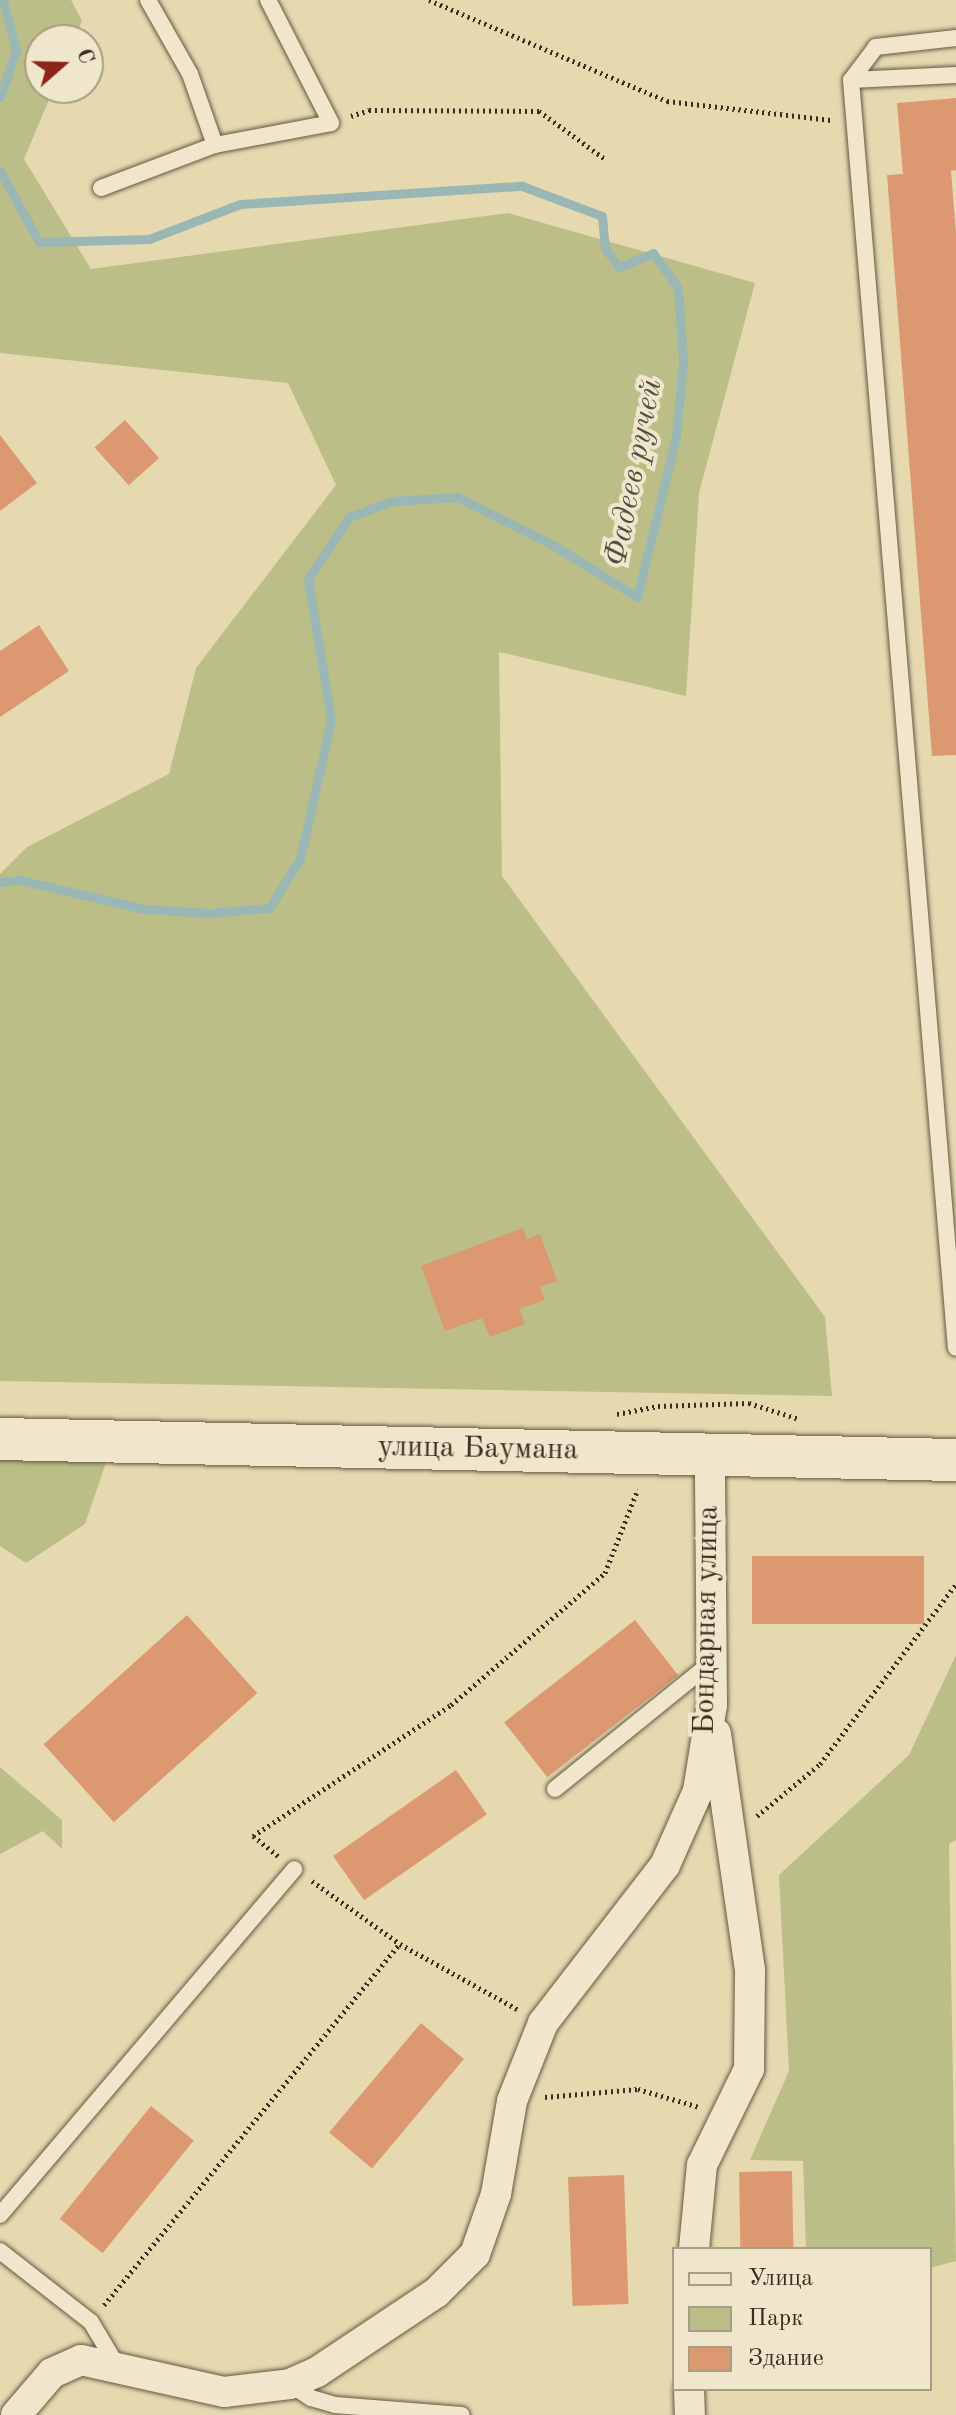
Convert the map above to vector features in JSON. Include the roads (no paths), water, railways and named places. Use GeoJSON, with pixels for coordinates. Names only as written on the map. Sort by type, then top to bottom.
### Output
{"type":"FeatureCollection","features":[{"type":"Feature","properties":{"kind":"street","name":"улица Баумана"},"geometry":{"type":"LineString","coordinates":[[0,1439],[956,1460]]}},
{"type":"Feature","properties":{"kind":"street","name":"Бондарная улица"},"geometry":{"type":"LineString","coordinates":[[16,2415],[52,2373],[81,2360],[116,2364],[224,2392],[290,2384],[317,2372],[436,2293],[475,2254],[496,2194],[512,2101],[543,2023],[665,1865],[698,1791],[712,1705],[710,1454]]}},
{"type":"Feature","properties":{"kind":"street"},"geometry":{"type":"LineString","coordinates":[[694,2247],[702,2165],[749,2069],[750,1970],[712,1705]]}},
{"type":"Feature","properties":{"kind":"street"},"geometry":{"type":"LineString","coordinates":[[689,2391],[690,2415]]}},
{"type":"Feature","properties":{"kind":"lane"},"geometry":{"type":"LineString","coordinates":[[148,0],[190,74],[215,145]]}},
{"type":"Feature","properties":{"kind":"lane"},"geometry":{"type":"LineString","coordinates":[[101,188],[215,145],[331,123],[268,0]]}},
{"type":"Feature","properties":{"kind":"lane"},"geometry":{"type":"LineString","coordinates":[[956,38],[876,47],[851,80],[956,1348]]}},
{"type":"Feature","properties":{"kind":"lane"},"geometry":{"type":"LineString","coordinates":[[851,80],[956,75]]}},
{"type":"Feature","properties":{"kind":"lane"},"geometry":{"type":"LineString","coordinates":[[555,1789],[712,1662]]}},
{"type":"Feature","properties":{"kind":"lane"},"geometry":{"type":"LineString","coordinates":[[0,2215],[294,1869]]}},
{"type":"Feature","properties":{"kind":"lane"},"geometry":{"type":"LineString","coordinates":[[0,2251],[91,2322],[116,2364]]}},
{"type":"Feature","properties":{"kind":"lane"},"geometry":{"type":"LineString","coordinates":[[290,2384],[311,2398],[376,2411],[462,2415]]}},
{"type":"Feature","properties":{"kind":"waterway","name":"Фадеев ручей"},"geometry":{"type":"LineString","coordinates":[[0,97],[16,50],[3,0]]}},
{"type":"Feature","properties":{"kind":"waterway","name":"Фадеев ручей"},"geometry":{"type":"LineString","coordinates":[[0,171],[39,242],[149,239],[240,204],[522,186],[602,216],[605,248],[619,267],[653,253],[678,288],[683,362],[676,437],[637,597],[553,545],[457,497],[392,501],[349,517],[308,579],[331,720],[300,859],[269,908],[209,913],[144,909],[19,880],[0,882]]}}]}
